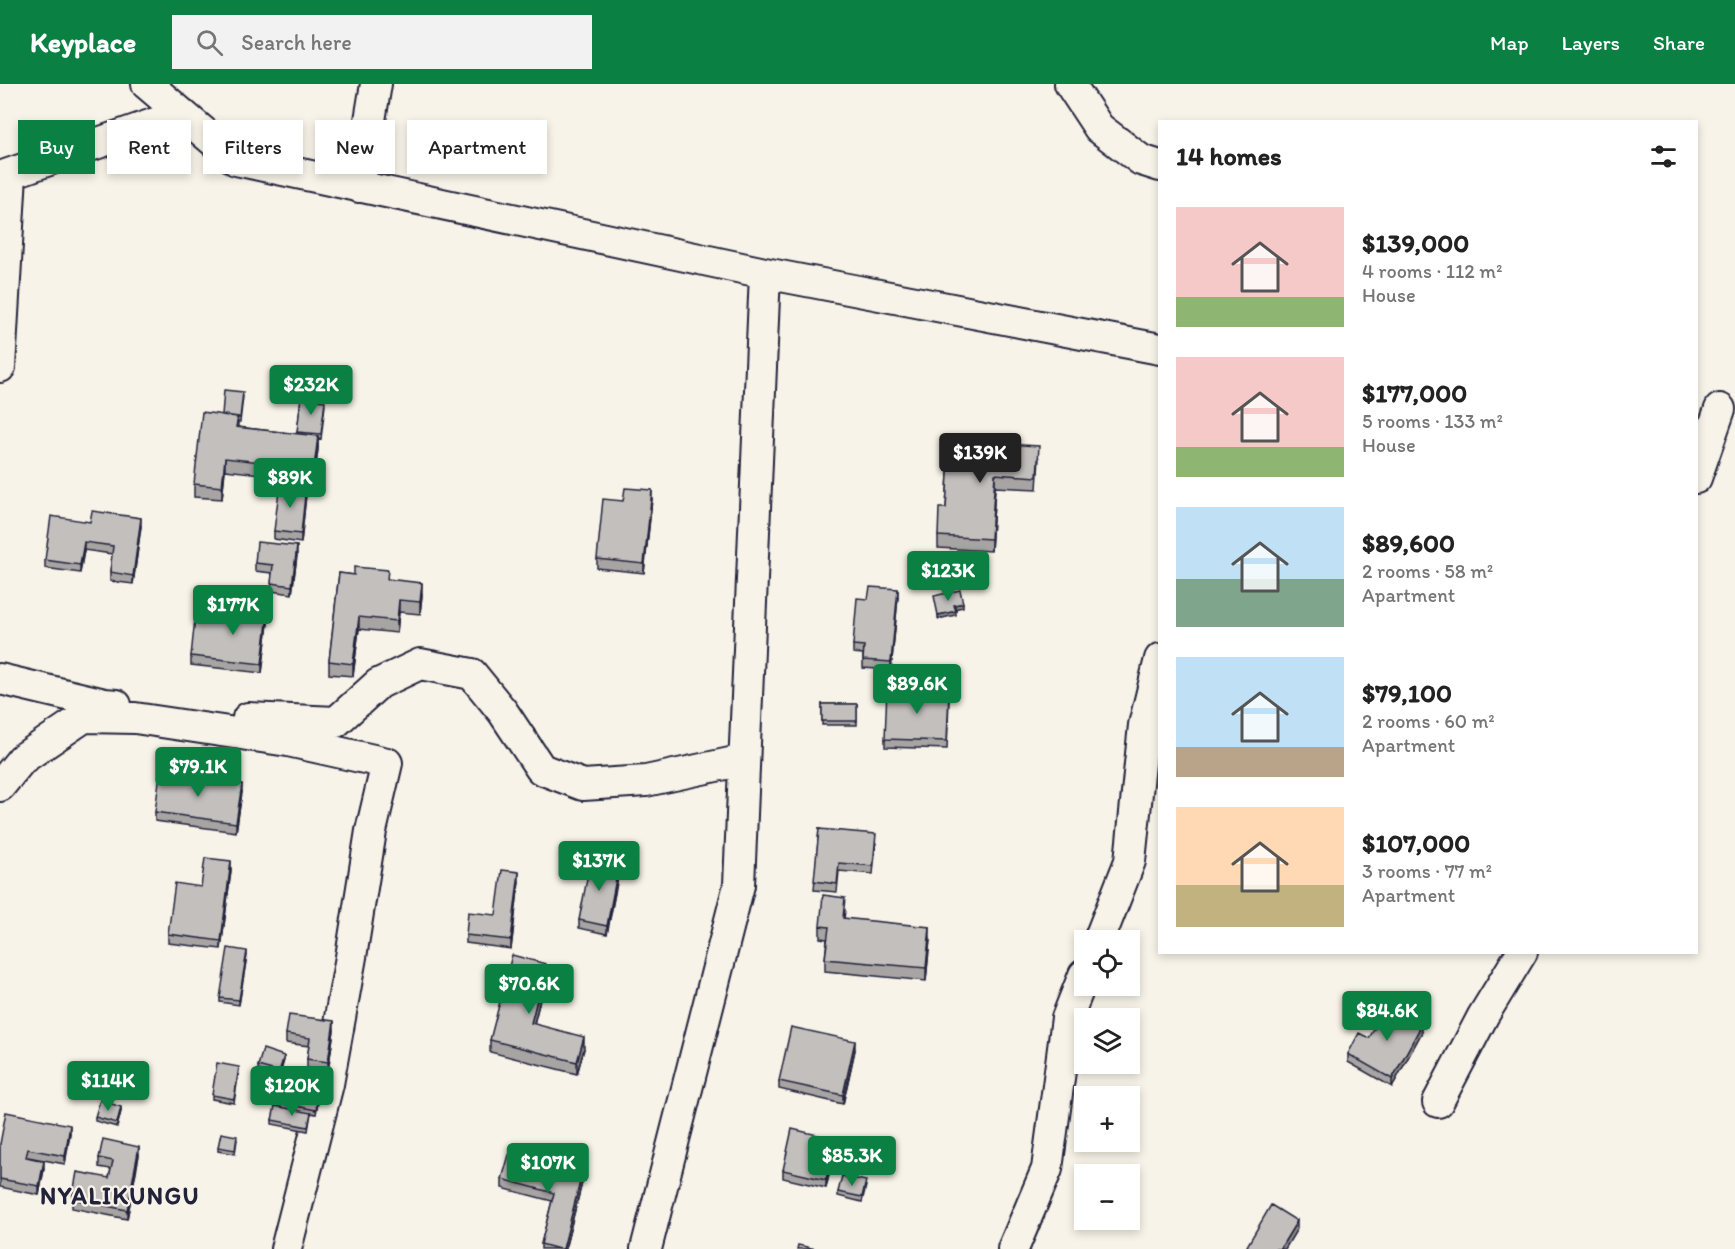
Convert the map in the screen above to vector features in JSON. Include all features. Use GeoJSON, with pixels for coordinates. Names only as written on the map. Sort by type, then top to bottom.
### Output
{"type":"FeatureCollection","features":[{"type":"Feature","properties":{"kind":"street"},"geometry":{"type":"LineString","coordinates":[[147,84],[236,160],[765,273],[1158,349]]}},
{"type":"Feature","properties":{"kind":"street"},"geometry":{"type":"LineString","coordinates":[[359,187],[376,84]]}},
{"type":"Feature","properties":{"kind":"street"},"geometry":{"type":"LineString","coordinates":[[1070,84],[1099,128],[1141,160],[1158,165]]}},
{"type":"Feature","properties":{"kind":"street"},"geometry":{"type":"LineString","coordinates":[[0,367],[5,175],[182,114]]}},
{"type":"Feature","properties":{"kind":"street"},"geometry":{"type":"LineString","coordinates":[[646,1249],[739,885],[765,273]]}},
{"type":"Feature","properties":{"kind":"street"},"geometry":{"type":"LineString","coordinates":[[1698,472],[1717,410]]}},
{"type":"Feature","properties":{"kind":"street"},"geometry":{"type":"LineString","coordinates":[[0,679],[105,704],[264,719],[336,722],[378,684],[420,664],[472,674],[503,712],[541,769],[583,785],[646,781],[744,760]]}},
{"type":"Feature","properties":{"kind":"street"},"geometry":{"type":"LineString","coordinates":[[1103,930],[1130,861],[1144,725],[1158,667]]}},
{"type":"Feature","properties":{"kind":"street"},"geometry":{"type":"LineString","coordinates":[[0,786],[22,759],[84,717],[135,718],[288,741],[387,763],[370,831],[351,957],[328,1084],[286,1249]]}},
{"type":"Feature","properties":{"kind":"street"},"geometry":{"type":"LineString","coordinates":[[1438,1102],[1483,1016],[1521,954]]}},
{"type":"Feature","properties":{"kind":"street"},"geometry":{"type":"LineString","coordinates":[[1012,1249],[1047,1169],[1067,1018],[1076,996]]}},
{"type":"Feature","properties":{"kind":"building"},"geometry":{"type":"Polygon","coordinates":[[[224,390],[243,392],[240,418],[222,415],[224,390]]]}},
{"type":"Feature","properties":{"kind":"building"},"geometry":{"type":"Polygon","coordinates":[[[301,398],[325,401],[321,434],[297,432],[301,398]]]}},
{"type":"Feature","properties":{"kind":"building"},"geometry":{"type":"Polygon","coordinates":[[[202,412],[238,417],[236,427],[318,436],[314,468],[225,458],[222,487],[194,484],[202,412]]]}},
{"type":"Feature","properties":{"kind":"building"},"geometry":{"type":"Polygon","coordinates":[[[950,441],[1039,446],[1037,477],[995,474],[991,539],[938,536],[939,508],[946,508],[950,441]]]}},
{"type":"Feature","properties":{"kind":"building"},"geometry":{"type":"Polygon","coordinates":[[[280,483],[306,486],[301,534],[274,531],[280,483]]]}},
{"type":"Feature","properties":{"kind":"building"},"geometry":{"type":"Polygon","coordinates":[[[625,488],[652,490],[644,564],[597,559],[603,499],[623,501],[625,488]]]}},
{"type":"Feature","properties":{"kind":"building"},"geometry":{"type":"Polygon","coordinates":[[[92,511],[141,518],[133,576],[110,572],[113,546],[84,542],[80,565],[45,560],[51,516],[90,522],[92,511]]]}},
{"type":"Feature","properties":{"kind":"building"},"geometry":{"type":"Polygon","coordinates":[[[257,542],[297,546],[292,586],[271,583],[273,565],[255,563],[257,542]]]}},
{"type":"Feature","properties":{"kind":"building"},"geometry":{"type":"Polygon","coordinates":[[[354,567],[388,570],[387,579],[422,583],[420,602],[399,600],[397,621],[359,617],[353,664],[329,661],[339,573],[354,575],[354,567]]]}},
{"type":"Feature","properties":{"kind":"building"},"geometry":{"type":"Polygon","coordinates":[[[870,587],[898,589],[891,662],[863,660],[864,646],[853,645],[857,598],[868,599],[870,587]]]}},
{"type":"Feature","properties":{"kind":"building"},"geometry":{"type":"Polygon","coordinates":[[[960,590],[963,603],[954,605],[956,611],[938,615],[934,596],[960,590]]]}},
{"type":"Feature","properties":{"kind":"building"},"geometry":{"type":"Polygon","coordinates":[[[239,602],[269,606],[262,664],[191,656],[195,618],[237,623],[239,602]]]}},
{"type":"Feature","properties":{"kind":"building"},"geometry":{"type":"Polygon","coordinates":[[[887,688],[949,691],[947,741],[885,739],[887,688]]]}},
{"type":"Feature","properties":{"kind":"building"},"geometry":{"type":"Polygon","coordinates":[[[822,704],[857,704],[857,721],[822,721],[822,704]]]}},
{"type":"Feature","properties":{"kind":"building"},"geometry":{"type":"Polygon","coordinates":[[[160,773],[242,784],[236,823],[155,812],[160,773]]]}},
{"type":"Feature","properties":{"kind":"building"},"geometry":{"type":"Polygon","coordinates":[[[819,829],[876,834],[873,866],[839,863],[837,884],[814,881],[819,829]]]}},
{"type":"Feature","properties":{"kind":"building"},"geometry":{"type":"Polygon","coordinates":[[[205,858],[231,861],[221,941],[168,934],[175,883],[201,887],[205,858]]]}},
{"type":"Feature","properties":{"kind":"building"},"geometry":{"type":"Polygon","coordinates":[[[591,858],[619,863],[607,926],[579,920],[591,858]]]}},
{"type":"Feature","properties":{"kind":"building"},"geometry":{"type":"Polygon","coordinates":[[[502,870],[519,872],[511,940],[466,935],[468,912],[496,915],[502,870]]]}},
{"type":"Feature","properties":{"kind":"building"},"geometry":{"type":"Polygon","coordinates":[[[823,895],[845,898],[843,918],[930,927],[926,968],[825,959],[829,927],[820,926],[823,895]]]}},
{"type":"Feature","properties":{"kind":"building"},"geometry":{"type":"Polygon","coordinates":[[[228,948],[247,951],[239,1000],[220,998],[228,948]]]}},
{"type":"Feature","properties":{"kind":"building"},"geometry":{"type":"Polygon","coordinates":[[[512,955],[546,964],[531,1023],[584,1037],[577,1062],[490,1040],[512,955]]]}},
{"type":"Feature","properties":{"kind":"building"},"geometry":{"type":"Polygon","coordinates":[[[1388,1005],[1422,1024],[1392,1079],[1348,1054],[1359,1033],[1369,1038],[1388,1005]]]}},
{"type":"Feature","properties":{"kind":"building"},"geometry":{"type":"Polygon","coordinates":[[[289,1015],[334,1021],[328,1062],[307,1059],[310,1038],[286,1034],[289,1015]]]}},
{"type":"Feature","properties":{"kind":"building"},"geometry":{"type":"Polygon","coordinates":[[[791,1027],[855,1041],[843,1095],[779,1081],[791,1027]]]}},
{"type":"Feature","properties":{"kind":"building"},"geometry":{"type":"Polygon","coordinates":[[[263,1049],[284,1056],[279,1072],[258,1066],[263,1049]]]}},
{"type":"Feature","properties":{"kind":"building"},"geometry":{"type":"Polygon","coordinates":[[[217,1063],[239,1067],[234,1099],[212,1095],[217,1063]]]}},
{"type":"Feature","properties":{"kind":"building"},"geometry":{"type":"Polygon","coordinates":[[[86,1069],[96,1071],[94,1085],[84,1084],[86,1069]]]}},
{"type":"Feature","properties":{"kind":"building"},"geometry":{"type":"Polygon","coordinates":[[[302,1069],[318,1071],[316,1085],[301,1083],[302,1069]]]}},
{"type":"Feature","properties":{"kind":"building"},"geometry":{"type":"Polygon","coordinates":[[[280,1086],[319,1094],[316,1110],[277,1102],[280,1086]]]}},
{"type":"Feature","properties":{"kind":"building"},"geometry":{"type":"Polygon","coordinates":[[[100,1100],[121,1107],[117,1123],[95,1117],[100,1100]]]}},
{"type":"Feature","properties":{"kind":"building"},"geometry":{"type":"Polygon","coordinates":[[[275,1106],[311,1113],[308,1127],[272,1120],[275,1106]]]}},
{"type":"Feature","properties":{"kind":"building"},"geometry":{"type":"Polygon","coordinates":[[[6,1112],[70,1125],[65,1156],[28,1149],[26,1157],[44,1161],[39,1186],[0,1179],[0,1144],[6,1112]]]}},
{"type":"Feature","properties":{"kind":"building"},"geometry":{"type":"Polygon","coordinates":[[[792,1129],[835,1139],[826,1180],[783,1170],[792,1129]]]}},
{"type":"Feature","properties":{"kind":"building"},"geometry":{"type":"Polygon","coordinates":[[[221,1133],[237,1136],[235,1150],[218,1147],[221,1133]]]}},
{"type":"Feature","properties":{"kind":"building"},"geometry":{"type":"Polygon","coordinates":[[[103,1139],[139,1147],[127,1210],[72,1199],[77,1172],[109,1178],[113,1161],[99,1158],[103,1139]]]}},
{"type":"Feature","properties":{"kind":"building"},"geometry":{"type":"Polygon","coordinates":[[[509,1155],[582,1174],[563,1249],[541,1244],[554,1193],[502,1179],[509,1155]]]}},
{"type":"Feature","properties":{"kind":"building"},"geometry":{"type":"Polygon","coordinates":[[[842,1176],[866,1181],[862,1197],[838,1192],[842,1176]]]}},
{"type":"Feature","properties":{"kind":"building"},"geometry":{"type":"Polygon","coordinates":[[[1271,1205],[1297,1221],[1280,1249],[1251,1249],[1247,1246],[1271,1205]]]}},
{"type":"Feature","properties":{"kind":"building"},"geometry":{"type":"Polygon","coordinates":[[[798,1245],[816,1249],[797,1249],[798,1245]]]}},
{"type":"Feature","properties":{"kind":"district","name":"NYALIKUNGU"},"geometry":{"type":"Point","coordinates":[120,1196]}}]}
